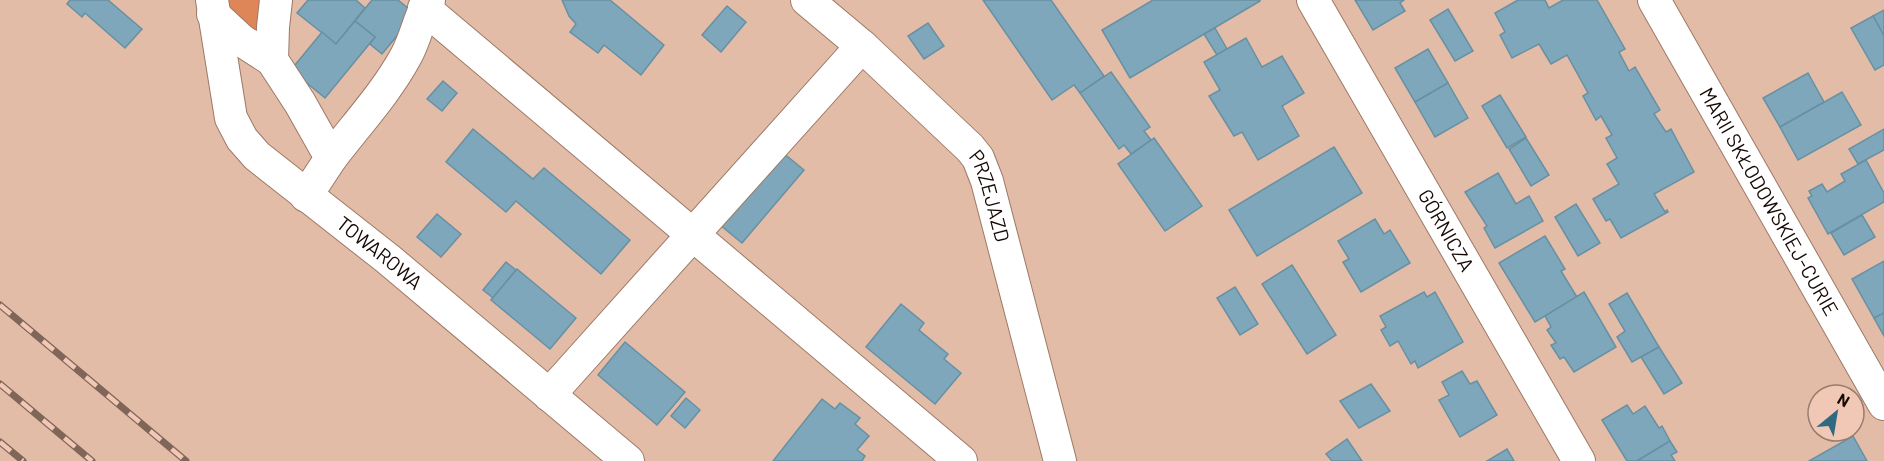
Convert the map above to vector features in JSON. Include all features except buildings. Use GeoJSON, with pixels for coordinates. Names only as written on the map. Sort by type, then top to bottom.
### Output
{"type":"FeatureCollection","features":[{"type":"Feature","properties":{"kind":"street"},"geometry":{"type":"LineString","coordinates":[[272,60],[276,0]]}},
{"type":"Feature","properties":{"kind":"street","name":"PRZEJAZD"},"geometry":{"type":"LineString","coordinates":[[807,0],[862,46],[970,148],[981,164],[1060,461]]}},
{"type":"Feature","properties":{"kind":"street","name":"GÓRNICZA"},"geometry":{"type":"LineString","coordinates":[[1313,0],[1579,461]]}},
{"type":"Feature","properties":{"kind":"street","name":"MARII SKŁODOWSKIEJ-CURIE"},"geometry":{"type":"LineString","coordinates":[[1654,0],[1884,404]]}},
{"type":"Feature","properties":{"kind":"street"},"geometry":{"type":"LineString","coordinates":[[306,196],[331,158],[399,69],[416,36],[427,4],[693,236],[961,461]]}},
{"type":"Feature","properties":{"kind":"street"},"geometry":{"type":"LineString","coordinates":[[213,7],[241,40],[272,60],[300,103],[331,158]]}},
{"type":"Feature","properties":{"kind":"street","name":"TOWAROWA"},"geometry":{"type":"LineString","coordinates":[[213,7],[231,118],[249,149],[388,259],[628,461]]}},
{"type":"Feature","properties":{"kind":"street"},"geometry":{"type":"LineString","coordinates":[[549,395],[862,46]]}},
{"type":"Feature","properties":{"kind":"shaded area"},"geometry":{"type":"Polygon","coordinates":[[[221,0],[268,0],[264,31],[252,38],[221,0]]]}},
{"type":"Feature","properties":{"kind":"railway"},"geometry":{"type":"LineString","coordinates":[[0,305],[186,461]]}},
{"type":"Feature","properties":{"kind":"railway"},"geometry":{"type":"LineString","coordinates":[[0,384],[92,461]]}},
{"type":"Feature","properties":{"kind":"railway"},"geometry":{"type":"LineString","coordinates":[[0,442],[23,461]]}}]}
